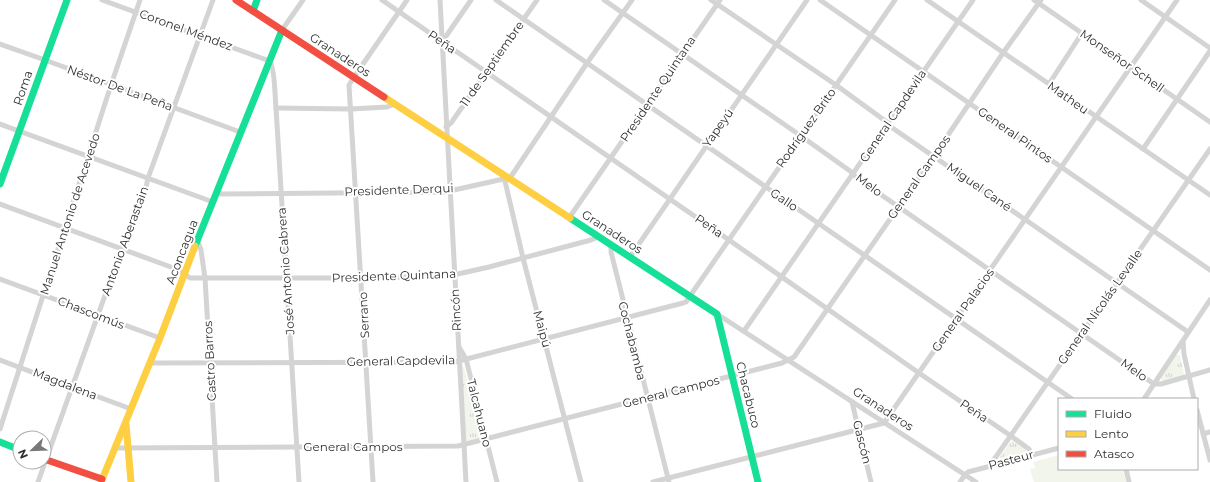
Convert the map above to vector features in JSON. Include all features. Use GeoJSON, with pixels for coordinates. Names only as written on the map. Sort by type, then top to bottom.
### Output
{"type":"FeatureCollection","features":[{"type":"Feature","properties":{"kind":"street","name":"Roma"},"geometry":{"type":"LineString","coordinates":[[0,184],[67,0]]}},
{"type":"Feature","properties":{"kind":"street","name":"Coronel Méndez"},"geometry":{"type":"LineString","coordinates":[[102,0],[270,61]]}},
{"type":"Feature","properties":{"kind":"street","name":"Manuel Antonio de Acevedo"},"geometry":{"type":"LineString","coordinates":[[0,429],[140,0]]}},
{"type":"Feature","properties":{"kind":"street","name":"Antonio Aberastain"},"geometry":{"type":"LineString","coordinates":[[52,440],[122,248],[145,192],[148,178],[213,0]]}},
{"type":"Feature","properties":{"kind":"street","name":"Granaderos"},"geometry":{"type":"LineString","coordinates":[[236,0],[976,482]]}},
{"type":"Feature","properties":{"kind":"street"},"geometry":{"type":"LineString","coordinates":[[253,11],[257,0]]}},
{"type":"Feature","properties":{"kind":"street"},"geometry":{"type":"LineString","coordinates":[[282,30],[303,0]]}},
{"type":"Feature","properties":{"kind":"street","name":"Peña"},"geometry":{"type":"LineString","coordinates":[[382,0],[1011,436],[1029,449],[1032,455]]}},
{"type":"Feature","properties":{"kind":"street"},"geometry":{"type":"LineString","coordinates":[[354,77],[407,0]]}},
{"type":"Feature","properties":{"kind":"street","name":"Rincón"},"geometry":{"type":"LineString","coordinates":[[440,0],[449,191],[466,482]]}},
{"type":"Feature","properties":{"kind":"street"},"geometry":{"type":"LineString","coordinates":[[442,42],[471,0]]}},
{"type":"Feature","properties":{"kind":"street","name":"Gallo"},"geometry":{"type":"LineString","coordinates":[[496,0],[1071,398]]}},
{"type":"Feature","properties":{"kind":"street","name":"11 de Septiembre"},"geometry":{"type":"LineString","coordinates":[[446,127],[451,123],[537,0]]}},
{"type":"Feature","properties":{"kind":"street","name":"Melo"},"geometry":{"type":"LineString","coordinates":[[604,0],[742,95],[898,207],[1154,384]]}},
{"type":"Feature","properties":{"kind":"street"},"geometry":{"type":"LineString","coordinates":[[506,177],[512,175],[587,63],[632,0]]}},
{"type":"Feature","properties":{"kind":"street","name":"Miguel Cané"},"geometry":{"type":"LineString","coordinates":[[711,0],[718,2],[776,45],[836,85],[888,124],[1188,332]]}},
{"type":"Feature","properties":{"kind":"street","name":"Yapeyú"},"geometry":{"type":"LineString","coordinates":[[630,257],[807,0]]}},
{"type":"Feature","properties":{"kind":"street","name":"General Pintos"},"geometry":{"type":"LineString","coordinates":[[820,0],[1210,270]]}},
{"type":"Feature","properties":{"kind":"street","name":"Rodríguez Brito"},"geometry":{"type":"LineString","coordinates":[[690,296],[895,0]]}},
{"type":"Feature","properties":{"kind":"street","name":"Matheu"},"geometry":{"type":"LineString","coordinates":[[927,0],[1210,195]]}},
{"type":"Feature","properties":{"kind":"street","name":"General Capdevila"},"geometry":{"type":"LineString","coordinates":[[744,331],[973,0]]}},
{"type":"Feature","properties":{"kind":"street"},"geometry":{"type":"LineString","coordinates":[[1141,0],[1210,48]]}},
{"type":"Feature","properties":{"kind":"street","name":"General Palacios"},"geometry":{"type":"LineString","coordinates":[[884,423],[1177,0]]}},
{"type":"Feature","properties":{"kind":"street","name":"Monseñor Schell"},"geometry":{"type":"LineString","coordinates":[[1038,1],[1210,122]]}},
{"type":"Feature","properties":{"kind":"street","name":"General Campos"},"geometry":{"type":"LineString","coordinates":[[115,448],[215,449],[458,446],[789,361],[794,357],[934,156],[1038,1]]}},
{"type":"Feature","properties":{"kind":"street","name":"Presidente Quintana"},"geometry":{"type":"LineString","coordinates":[[570,218],[718,2]]}},
{"type":"Feature","properties":{"kind":"street","name":"Aconcagua"},"geometry":{"type":"LineString","coordinates":[[101,481],[150,363],[240,132],[282,30]]}},
{"type":"Feature","properties":{"kind":"street"},"geometry":{"type":"LineString","coordinates":[[1049,84],[1082,33]]}},
{"type":"Feature","properties":{"kind":"street","name":"Néstor De La Peña"},"geometry":{"type":"LineString","coordinates":[[0,44],[240,132]]}},
{"type":"Feature","properties":{"kind":"street"},"geometry":{"type":"LineString","coordinates":[[1143,149],[1210,52]]}},
{"type":"Feature","properties":{"kind":"street","name":"José Antonio Cabrera"},"geometry":{"type":"LineString","coordinates":[[270,61],[274,72],[299,482]]}},
{"type":"Feature","properties":{"kind":"street","name":"Serrano"},"geometry":{"type":"LineString","coordinates":[[354,77],[349,85],[350,109],[362,278],[373,482]]}},
{"type":"Feature","properties":{"kind":"street"},"geometry":{"type":"LineString","coordinates":[[276,108],[350,109],[387,107],[395,104]]}},
{"type":"Feature","properties":{"kind":"street"},"geometry":{"type":"LineString","coordinates":[[0,124],[213,202]]}},
{"type":"Feature","properties":{"kind":"street","name":"General Nicolás Levalle"},"geometry":{"type":"LineString","coordinates":[[992,465],[993,461],[1210,149]]}},
{"type":"Feature","properties":{"kind":"street","name":"Presidente Derqui"},"geometry":{"type":"LineString","coordinates":[[216,193],[449,191],[506,177]]}},
{"type":"Feature","properties":{"kind":"street","name":"Maipú"},"geometry":{"type":"LineString","coordinates":[[506,177],[523,258],[581,482]]}},
{"type":"Feature","properties":{"kind":"street","name":"Presidente Quintana"},"geometry":{"type":"LineString","coordinates":[[0,204],[179,270],[190,278],[362,278],[454,276],[592,240],[598,236]]}},
{"type":"Feature","properties":{"kind":"street","name":"Castro Barros"},"geometry":{"type":"LineString","coordinates":[[198,242],[201,250],[205,278],[217,482]]}},
{"type":"Feature","properties":{"kind":"street","name":"Cochabamba"},"geometry":{"type":"LineString","coordinates":[[611,245],[611,252],[626,318],[668,480]]}},
{"type":"Feature","properties":{"kind":"street","name":"Chascomús"},"geometry":{"type":"LineString","coordinates":[[0,279],[160,338]]}},
{"type":"Feature","properties":{"kind":"street","name":"General Capdevila"},"geometry":{"type":"LineString","coordinates":[[150,363],[459,361],[683,303],[686,302],[690,296]]}},
{"type":"Feature","properties":{"kind":"street"},"geometry":{"type":"LineString","coordinates":[[1145,398],[1210,300]]}},
{"type":"Feature","properties":{"kind":"street","name":"Chacabuco"},"geometry":{"type":"LineString","coordinates":[[718,314],[758,482]]}},
{"type":"Feature","properties":{"kind":"street"},"geometry":{"type":"LineString","coordinates":[[1183,340],[1188,377],[1194,398]]}},
{"type":"Feature","properties":{"kind":"street","name":"Talcahuano"},"geometry":{"type":"LineString","coordinates":[[458,346],[466,359],[496,482]]}},
{"type":"Feature","properties":{"kind":"street","name":"Magdalena"},"geometry":{"type":"LineString","coordinates":[[0,360],[131,409]]}},
{"type":"Feature","properties":{"kind":"street"},"geometry":{"type":"LineString","coordinates":[[1154,384],[1161,384],[1210,370]]}},
{"type":"Feature","properties":{"kind":"street","name":"Gascón"},"geometry":{"type":"LineString","coordinates":[[852,402],[872,482]]}},
{"type":"Feature","properties":{"kind":"street"},"geometry":{"type":"LineString","coordinates":[[1198,414],[1210,460]]}},
{"type":"Feature","properties":{"kind":"street"},"geometry":{"type":"LineString","coordinates":[[126,422],[131,482]]}},
{"type":"Feature","properties":{"kind":"street"},"geometry":{"type":"LineString","coordinates":[[653,482],[668,480],[884,423]]}},
{"type":"Feature","properties":{"kind":"street"},"geometry":{"type":"LineString","coordinates":[[1203,434],[1210,432]]}},
{"type":"Feature","properties":{"kind":"street"},"geometry":{"type":"LineString","coordinates":[[0,442],[12,447]]}},
{"type":"Feature","properties":{"kind":"street","name":"Pasteur"},"geometry":{"type":"LineString","coordinates":[[965,475],[968,472],[992,465],[1058,448]]}},
{"type":"Feature","properties":{"kind":"street"},"geometry":{"type":"LineString","coordinates":[[52,462],[101,481]]}},
{"type":"Feature","properties":{"kind":"street","name":"Antonio Aberastain"},"geometry":{"type":"LineString","coordinates":[[38,482],[42,470]]}},
{"type":"Feature","properties":{"kind":"street"},"geometry":{"type":"LineString","coordinates":[[1126,470],[1128,482]]}},
{"type":"Feature","properties":{"kind":"street"},"geometry":{"type":"LineString","coordinates":[[960,482],[965,475]]}},
{"type":"Feature","properties":{"kind":"green space"},"geometry":{"type":"Polygon","coordinates":[[[1176,355],[1180,355],[1184,374],[1183,376],[1164,381],[1162,380],[1161,378],[1176,355]]]}},
{"type":"Feature","properties":{"kind":"green space"},"geometry":{"type":"Polygon","coordinates":[[[462,367],[464,367],[480,435],[479,438],[467,441],[465,440],[462,367]]]}},
{"type":"Feature","properties":{"kind":"green space"},"geometry":{"type":"Polygon","coordinates":[[[1011,441],[1014,441],[1026,450],[1026,453],[1001,460],[999,459],[1000,457],[1011,441]]]}},
{"type":"Feature","properties":{"kind":"green space"},"geometry":{"type":"Polygon","coordinates":[[[1058,455],[1058,470],[1123,470],[1126,482],[1034,482],[1030,469],[1035,468],[1033,462],[1058,455]]]}},
{"type":"Feature","properties":{"kind":"traffic: fast"},"geometry":{"type":"LineString","coordinates":[[0,184],[67,0]]}},
{"type":"Feature","properties":{"kind":"traffic: fast"},"geometry":{"type":"LineString","coordinates":[[253,11],[257,0]]}},
{"type":"Feature","properties":{"kind":"traffic: fast"},"geometry":{"type":"LineString","coordinates":[[195,246],[282,30]]}},
{"type":"Feature","properties":{"kind":"traffic: fast"},"geometry":{"type":"LineString","coordinates":[[570,218],[717,314],[758,482]]}},
{"type":"Feature","properties":{"kind":"traffic: fast"},"geometry":{"type":"LineString","coordinates":[[0,442],[12,447]]}},
{"type":"Feature","properties":{"kind":"traffic: slow"},"geometry":{"type":"LineString","coordinates":[[384,97],[570,218]]}},
{"type":"Feature","properties":{"kind":"traffic: slow"},"geometry":{"type":"LineString","coordinates":[[101,482],[160,338],[195,246]]}},
{"type":"Feature","properties":{"kind":"traffic: slow"},"geometry":{"type":"LineString","coordinates":[[126,424],[131,482]]}},
{"type":"Feature","properties":{"kind":"traffic: jam"},"geometry":{"type":"LineString","coordinates":[[236,0],[384,97]]}},
{"type":"Feature","properties":{"kind":"traffic: jam"},"geometry":{"type":"LineString","coordinates":[[52,462],[102,479]]}}]}
